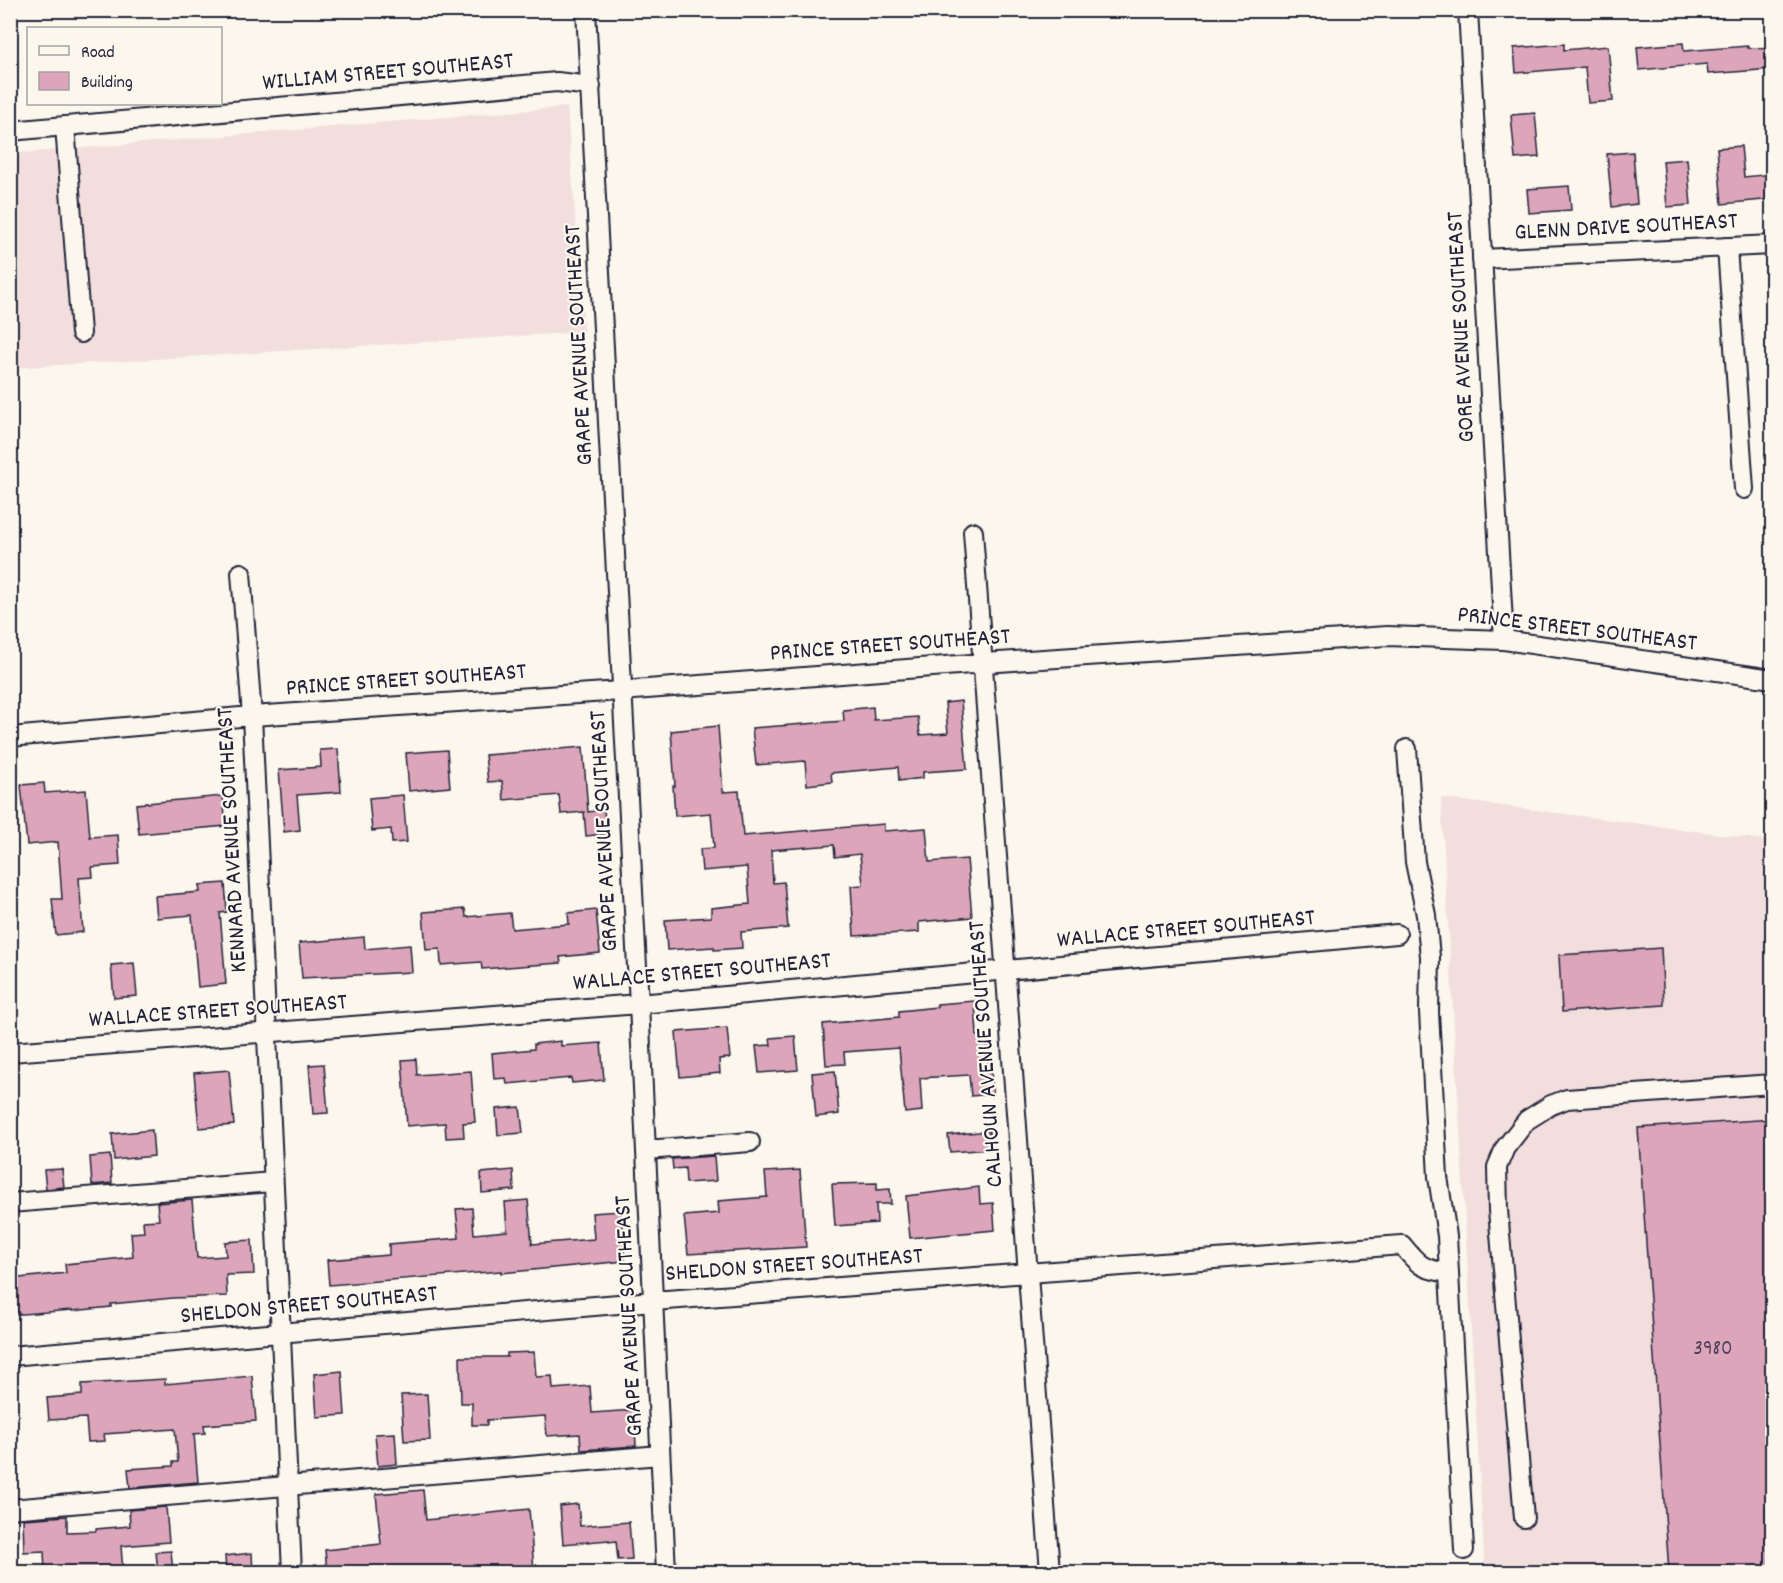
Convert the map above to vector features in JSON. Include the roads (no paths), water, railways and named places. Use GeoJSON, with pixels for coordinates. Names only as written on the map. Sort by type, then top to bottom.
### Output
{"type":"FeatureCollection","features":[{"type":"Feature","properties":{"kind":"street","name":"GRAPE AVENUE SOUTHEAST"},"geometry":{"type":"LineString","coordinates":[[586,10],[639,1004],[666,1572]]}},
{"type":"Feature","properties":{"kind":"street","name":"GORE AVENUE SOUTHEAST"},"geometry":{"type":"LineString","coordinates":[[1468,10],[1504,640]]}},
{"type":"Feature","properties":{"kind":"street","name":"WILLIAM STREET SOUTHEAST"},"geometry":{"type":"LineString","coordinates":[[10,131],[557,82],[591,86]]}},
{"type":"Feature","properties":{"kind":"street"},"geometry":{"type":"LineString","coordinates":[[65,126],[81,333]]}},
{"type":"Feature","properties":{"kind":"street","name":"GLENN DRIVE SOUTHEAST"},"geometry":{"type":"LineString","coordinates":[[1482,259],[1773,245]]}},
{"type":"Feature","properties":{"kind":"street"},"geometry":{"type":"LineString","coordinates":[[1727,247],[1744,489]]}},
{"type":"Feature","properties":{"kind":"street","name":"CALHOUN AVENUE SOUTHEAST"},"geometry":{"type":"LineString","coordinates":[[973,532],[1050,1572]]}},
{"type":"Feature","properties":{"kind":"street","name":"KENNARD AVENUE SOUTHEAST"},"geometry":{"type":"LineString","coordinates":[[241,573],[252,716],[292,1572]]}},
{"type":"Feature","properties":{"kind":"street","name":"PRINCE STREET SOUTHEAST"},"geometry":{"type":"LineString","coordinates":[[10,737],[252,716],[1368,637],[1418,636],[1504,640],[1773,679]]}},
{"type":"Feature","properties":{"kind":"street"},"geometry":{"type":"LineString","coordinates":[[1407,750],[1415,862],[1426,915],[1430,957],[1430,1012],[1438,1177],[1447,1236],[1464,1550]]}},
{"type":"Feature","properties":{"kind":"street","name":"WALLACE STREET SOUTHEAST"},"geometry":{"type":"LineString","coordinates":[[10,1052],[639,1004],[1397,934]]}},
{"type":"Feature","properties":{"kind":"street"},"geometry":{"type":"LineString","coordinates":[[1524,1518],[1498,1210],[1497,1167],[1505,1148],[1527,1120],[1551,1105],[1567,1099],[1773,1084]]}},
{"type":"Feature","properties":{"kind":"street"},"geometry":{"type":"LineString","coordinates":[[646,1150],[750,1142]]}},
{"type":"Feature","properties":{"kind":"street"},"geometry":{"type":"LineString","coordinates":[[10,1203],[273,1182]]}},
{"type":"Feature","properties":{"kind":"street","name":"SHELDON STREET SOUTHEAST"},"geometry":{"type":"LineString","coordinates":[[10,1356],[653,1300],[1402,1245],[1414,1260],[1426,1269],[1449,1273]]}},
{"type":"Feature","properties":{"kind":"street"},"geometry":{"type":"LineString","coordinates":[[10,1509],[660,1455]]}}]}
